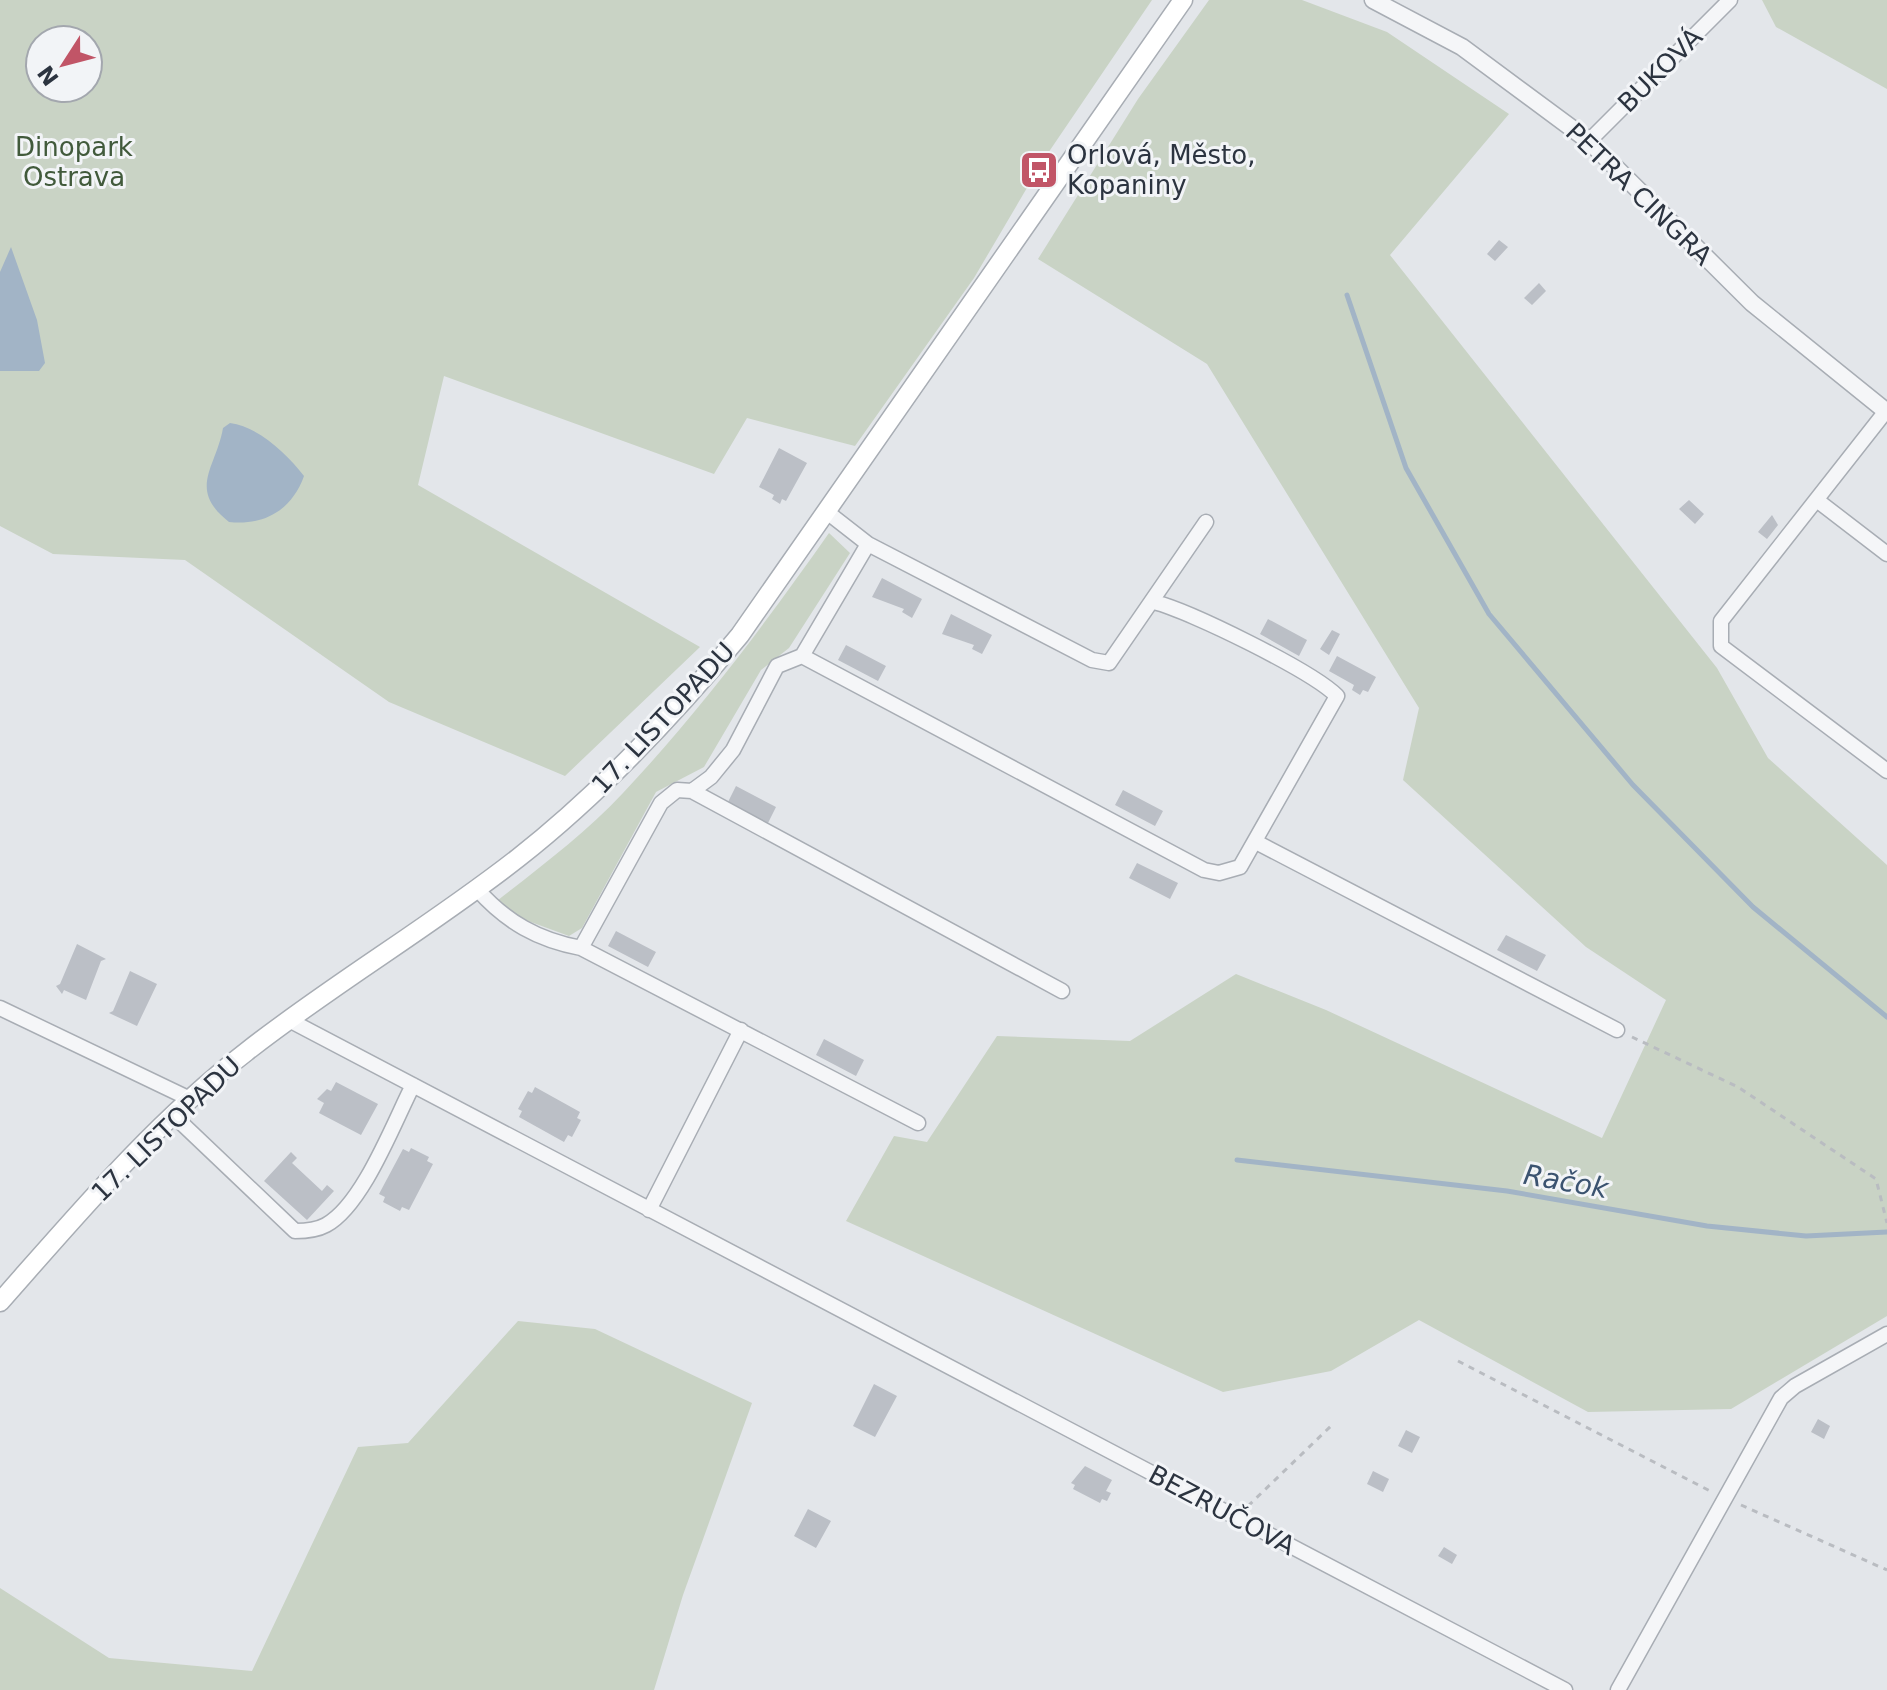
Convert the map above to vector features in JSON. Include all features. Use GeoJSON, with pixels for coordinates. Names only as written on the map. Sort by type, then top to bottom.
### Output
{"type":"FeatureCollection","features":[{"type":"Feature","properties":{"kind":"main road","name":"17. LISTOPADU"},"geometry":{"type":"LineString","coordinates":[[0,1302],[190,1099],[289,1020],[477,889],[576,809],[648,741],[740,635],[1183,0]]}},
{"type":"Feature","properties":{"kind":"street","name":"PETRA CINGRA"},"geometry":{"type":"LineString","coordinates":[[1373,0],[1462,47],[1589,141],[1752,303],[1887,411]]}},
{"type":"Feature","properties":{"kind":"street","name":"BUKOVÁ"},"geometry":{"type":"LineString","coordinates":[[1589,141],[1730,0]]}},
{"type":"Feature","properties":{"kind":"street"},"geometry":{"type":"LineString","coordinates":[[1887,411],[1721,621],[1721,646],[1887,771]]}},
{"type":"Feature","properties":{"kind":"street"},"geometry":{"type":"LineString","coordinates":[[1818,501],[1887,554]]}},
{"type":"Feature","properties":{"kind":"street"},"geometry":{"type":"LineString","coordinates":[[827,512],[868,544],[1092,660],[1109,663],[1154,602],[1206,522]]}},
{"type":"Feature","properties":{"kind":"street"},"geometry":{"type":"LineString","coordinates":[[692,791],[711,777],[733,750],[777,666],[802,656],[868,544]]}},
{"type":"Feature","properties":{"kind":"street"},"geometry":{"type":"LineString","coordinates":[[802,656],[1204,870],[1219,873],[1240,867],[1337,696],[1274,658],[1175,607],[1154,602]]}},
{"type":"Feature","properties":{"kind":"street"},"geometry":{"type":"LineString","coordinates":[[581,948],[661,803],[677,790],[692,791],[1062,991]]}},
{"type":"Feature","properties":{"kind":"street"},"geometry":{"type":"LineString","coordinates":[[1256,842],[1617,1030]]}},
{"type":"Feature","properties":{"kind":"street"},"geometry":{"type":"LineString","coordinates":[[477,889],[499,915],[519,927],[551,942],[581,948],[918,1123]]}},
{"type":"Feature","properties":{"kind":"street"},"geometry":{"type":"LineString","coordinates":[[0,1008],[190,1099]]}},
{"type":"Feature","properties":{"kind":"street","name":"BEZRUČOVA"},"geometry":{"type":"LineString","coordinates":[[289,1020],[1565,1690]]}},
{"type":"Feature","properties":{"kind":"street"},"geometry":{"type":"LineString","coordinates":[[649,1210],[741,1030]]}},
{"type":"Feature","properties":{"kind":"street"},"geometry":{"type":"LineString","coordinates":[[173,1115],[295,1231],[310,1230],[326,1225],[356,1195],[413,1085]]}},
{"type":"Feature","properties":{"kind":"street"},"geometry":{"type":"LineString","coordinates":[[1618,1690],[1781,1398],[1795,1386],[1887,1334]]}},
{"type":"Feature","properties":{"kind":"path"},"geometry":{"type":"LineString","coordinates":[[1617,1030],[1738,1087],[1876,1179],[1887,1223]]}},
{"type":"Feature","properties":{"kind":"path"},"geometry":{"type":"LineString","coordinates":[[1458,1361],[1724,1498],[1887,1570]]}},
{"type":"Feature","properties":{"kind":"path"},"geometry":{"type":"LineString","coordinates":[[1234,1517],[1332,1425]]}},
{"type":"Feature","properties":{"kind":"green space","name":"Dinopark Ostrava"},"geometry":{"type":"Polygon","coordinates":[[[0,0],[1152,0],[1044,159],[974,278],[855,446],[747,418],[714,474],[444,376],[418,485],[700,647],[565,776],[389,702],[185,560],[53,554],[0,526],[0,0]]]}},
{"type":"Feature","properties":{"kind":"green space"},"geometry":{"type":"Polygon","coordinates":[[[1209,0],[1302,0],[1387,32],[1509,114],[1390,255],[1717,668],[1768,758],[1887,865],[1887,1316],[1731,1409],[1588,1412],[1419,1320],[1331,1371],[1223,1392],[846,1221],[894,1136],[927,1142],[997,1036],[1130,1041],[1236,974],[1326,1010],[1602,1138],[1666,1000],[1586,947],[1403,780],[1419,708],[1207,364],[1038,259],[1138,99],[1209,0]]]}},
{"type":"Feature","properties":{"kind":"green space"},"geometry":{"type":"Polygon","coordinates":[[[1762,0],[1887,0],[1887,89],[1776,27],[1762,0]]]}},
{"type":"Feature","properties":{"kind":"green space"},"geometry":{"type":"Polygon","coordinates":[[[829,533],[850,553],[789,648],[761,670],[704,767],[656,792],[582,928],[569,936],[509,914],[497,901],[594,822],[651,762],[730,667],[829,533]]]}},
{"type":"Feature","properties":{"kind":"green space"},"geometry":{"type":"Polygon","coordinates":[[[518,1321],[595,1329],[752,1403],[683,1595],[654,1690],[0,1690],[0,1588],[109,1658],[252,1671],[358,1447],[408,1443],[518,1321]]]}},
{"type":"Feature","properties":{"kind":"water"},"geometry":{"type":"Polygon","coordinates":[[[11,247],[37,320],[45,363],[39,371],[0,371],[0,272],[11,247]]]}},
{"type":"Feature","properties":{"kind":"water"},"geometry":{"type":"Polygon","coordinates":[[[230,423],[251,430],[272,443],[304,476],[284,507],[265,518],[242,523],[229,522],[209,499],[208,478],[223,428],[230,423]]]}},
{"type":"Feature","properties":{"kind":"building"},"geometry":{"type":"Polygon","coordinates":[[[1499,240],[1508,247],[1495,261],[1487,254],[1499,240]]]}},
{"type":"Feature","properties":{"kind":"building"},"geometry":{"type":"Polygon","coordinates":[[[1539,283],[1546,291],[1532,305],[1524,298],[1539,283]]]}},
{"type":"Feature","properties":{"kind":"building"},"geometry":{"type":"Polygon","coordinates":[[[779,448],[807,463],[786,501],[782,499],[780,504],[772,499],[774,495],[759,487],[779,448]]]}},
{"type":"Feature","properties":{"kind":"building"},"geometry":{"type":"Polygon","coordinates":[[[1689,500],[1704,514],[1695,524],[1679,509],[1689,500]]]}},
{"type":"Feature","properties":{"kind":"building"},"geometry":{"type":"Polygon","coordinates":[[[1772,515],[1778,525],[1767,539],[1758,532],[1772,515]]]}},
{"type":"Feature","properties":{"kind":"building"},"geometry":{"type":"Polygon","coordinates":[[[882,578],[922,599],[912,618],[902,612],[904,609],[872,597],[882,578]]]}},
{"type":"Feature","properties":{"kind":"building"},"geometry":{"type":"Polygon","coordinates":[[[951,614],[992,635],[982,654],[972,649],[974,645],[942,634],[951,614]]]}},
{"type":"Feature","properties":{"kind":"building"},"geometry":{"type":"Polygon","coordinates":[[[1268,619],[1307,640],[1299,656],[1260,634],[1268,619]]]}},
{"type":"Feature","properties":{"kind":"building"},"geometry":{"type":"Polygon","coordinates":[[[1332,630],[1340,634],[1329,655],[1320,649],[1332,630]]]}},
{"type":"Feature","properties":{"kind":"building"},"geometry":{"type":"Polygon","coordinates":[[[846,645],[886,666],[878,681],[838,660],[846,645]]]}},
{"type":"Feature","properties":{"kind":"building"},"geometry":{"type":"Polygon","coordinates":[[[1337,656],[1376,677],[1368,692],[1363,690],[1360,695],[1352,690],[1354,685],[1329,671],[1337,656]]]}},
{"type":"Feature","properties":{"kind":"building"},"geometry":{"type":"Polygon","coordinates":[[[736,786],[776,807],[768,823],[728,802],[736,786]]]}},
{"type":"Feature","properties":{"kind":"building"},"geometry":{"type":"Polygon","coordinates":[[[1123,790],[1163,811],[1155,826],[1115,805],[1123,790]]]}},
{"type":"Feature","properties":{"kind":"building"},"geometry":{"type":"Polygon","coordinates":[[[1137,863],[1178,883],[1170,899],[1129,878],[1137,863]]]}},
{"type":"Feature","properties":{"kind":"building"},"geometry":{"type":"Polygon","coordinates":[[[616,931],[656,952],[648,967],[608,946],[616,931]]]}},
{"type":"Feature","properties":{"kind":"building"},"geometry":{"type":"Polygon","coordinates":[[[1506,935],[1546,955],[1537,971],[1497,950],[1506,935]]]}},
{"type":"Feature","properties":{"kind":"building"},"geometry":{"type":"Polygon","coordinates":[[[77,944],[106,959],[101,961],[86,1000],[64,990],[62,994],[56,986],[60,984],[77,944]]]}},
{"type":"Feature","properties":{"kind":"building"},"geometry":{"type":"Polygon","coordinates":[[[130,971],[157,984],[137,1026],[109,1013],[113,1011],[130,971]]]}},
{"type":"Feature","properties":{"kind":"building"},"geometry":{"type":"Polygon","coordinates":[[[824,1039],[864,1060],[856,1076],[816,1055],[824,1039]]]}},
{"type":"Feature","properties":{"kind":"building"},"geometry":{"type":"Polygon","coordinates":[[[336,1082],[378,1104],[361,1135],[319,1113],[324,1103],[317,1099],[327,1089],[331,1091],[336,1082]]]}},
{"type":"Feature","properties":{"kind":"building"},"geometry":{"type":"Polygon","coordinates":[[[535,1087],[580,1112],[577,1118],[581,1120],[572,1137],[568,1135],[564,1142],[519,1117],[522,1111],[518,1109],[528,1091],[532,1093],[535,1087]]]}},
{"type":"Feature","properties":{"kind":"building"},"geometry":{"type":"Polygon","coordinates":[[[411,1148],[429,1157],[427,1161],[433,1164],[409,1210],[402,1207],[400,1211],[383,1202],[385,1197],[379,1194],[403,1149],[409,1152],[411,1148]]]}},
{"type":"Feature","properties":{"kind":"building"},"geometry":{"type":"Polygon","coordinates":[[[291,1152],[297,1158],[292,1163],[322,1191],[327,1185],[334,1191],[307,1220],[264,1181],[291,1152]]]}},
{"type":"Feature","properties":{"kind":"building"},"geometry":{"type":"Polygon","coordinates":[[[874,1384],[897,1396],[875,1437],[853,1426],[874,1384]]]}},
{"type":"Feature","properties":{"kind":"building"},"geometry":{"type":"Polygon","coordinates":[[[1818,1419],[1830,1426],[1824,1439],[1811,1432],[1818,1419]]]}},
{"type":"Feature","properties":{"kind":"building"},"geometry":{"type":"Polygon","coordinates":[[[1406,1430],[1420,1437],[1412,1453],[1398,1446],[1406,1430]]]}},
{"type":"Feature","properties":{"kind":"building"},"geometry":{"type":"Polygon","coordinates":[[[1085,1466],[1112,1480],[1106,1491],[1111,1493],[1107,1501],[1102,1499],[1100,1503],[1073,1489],[1075,1485],[1071,1483],[1085,1466]]]}},
{"type":"Feature","properties":{"kind":"building"},"geometry":{"type":"Polygon","coordinates":[[[1373,1471],[1389,1479],[1383,1492],[1367,1484],[1373,1471]]]}},
{"type":"Feature","properties":{"kind":"building"},"geometry":{"type":"Polygon","coordinates":[[[808,1509],[831,1521],[816,1548],[794,1536],[808,1509]]]}},
{"type":"Feature","properties":{"kind":"building"},"geometry":{"type":"Polygon","coordinates":[[[1444,1547],[1457,1555],[1452,1564],[1438,1556],[1444,1547]]]}},
{"type":"Feature","properties":{"kind":"waterway"},"geometry":{"type":"LineString","coordinates":[[1347,295],[1406,468],[1489,614],[1633,785],[1753,907],[1887,1017]]}},
{"type":"Feature","properties":{"kind":"waterway","name":"Račok"},"geometry":{"type":"LineString","coordinates":[[1237,1160],[1507,1191],[1707,1226],[1806,1236],[1887,1232]]}},
{"type":"Feature","properties":{"kind":"place","name":"Orlová, Město, Kopaniny"},"geometry":{"type":"Point","coordinates":[1039,170]}}]}
